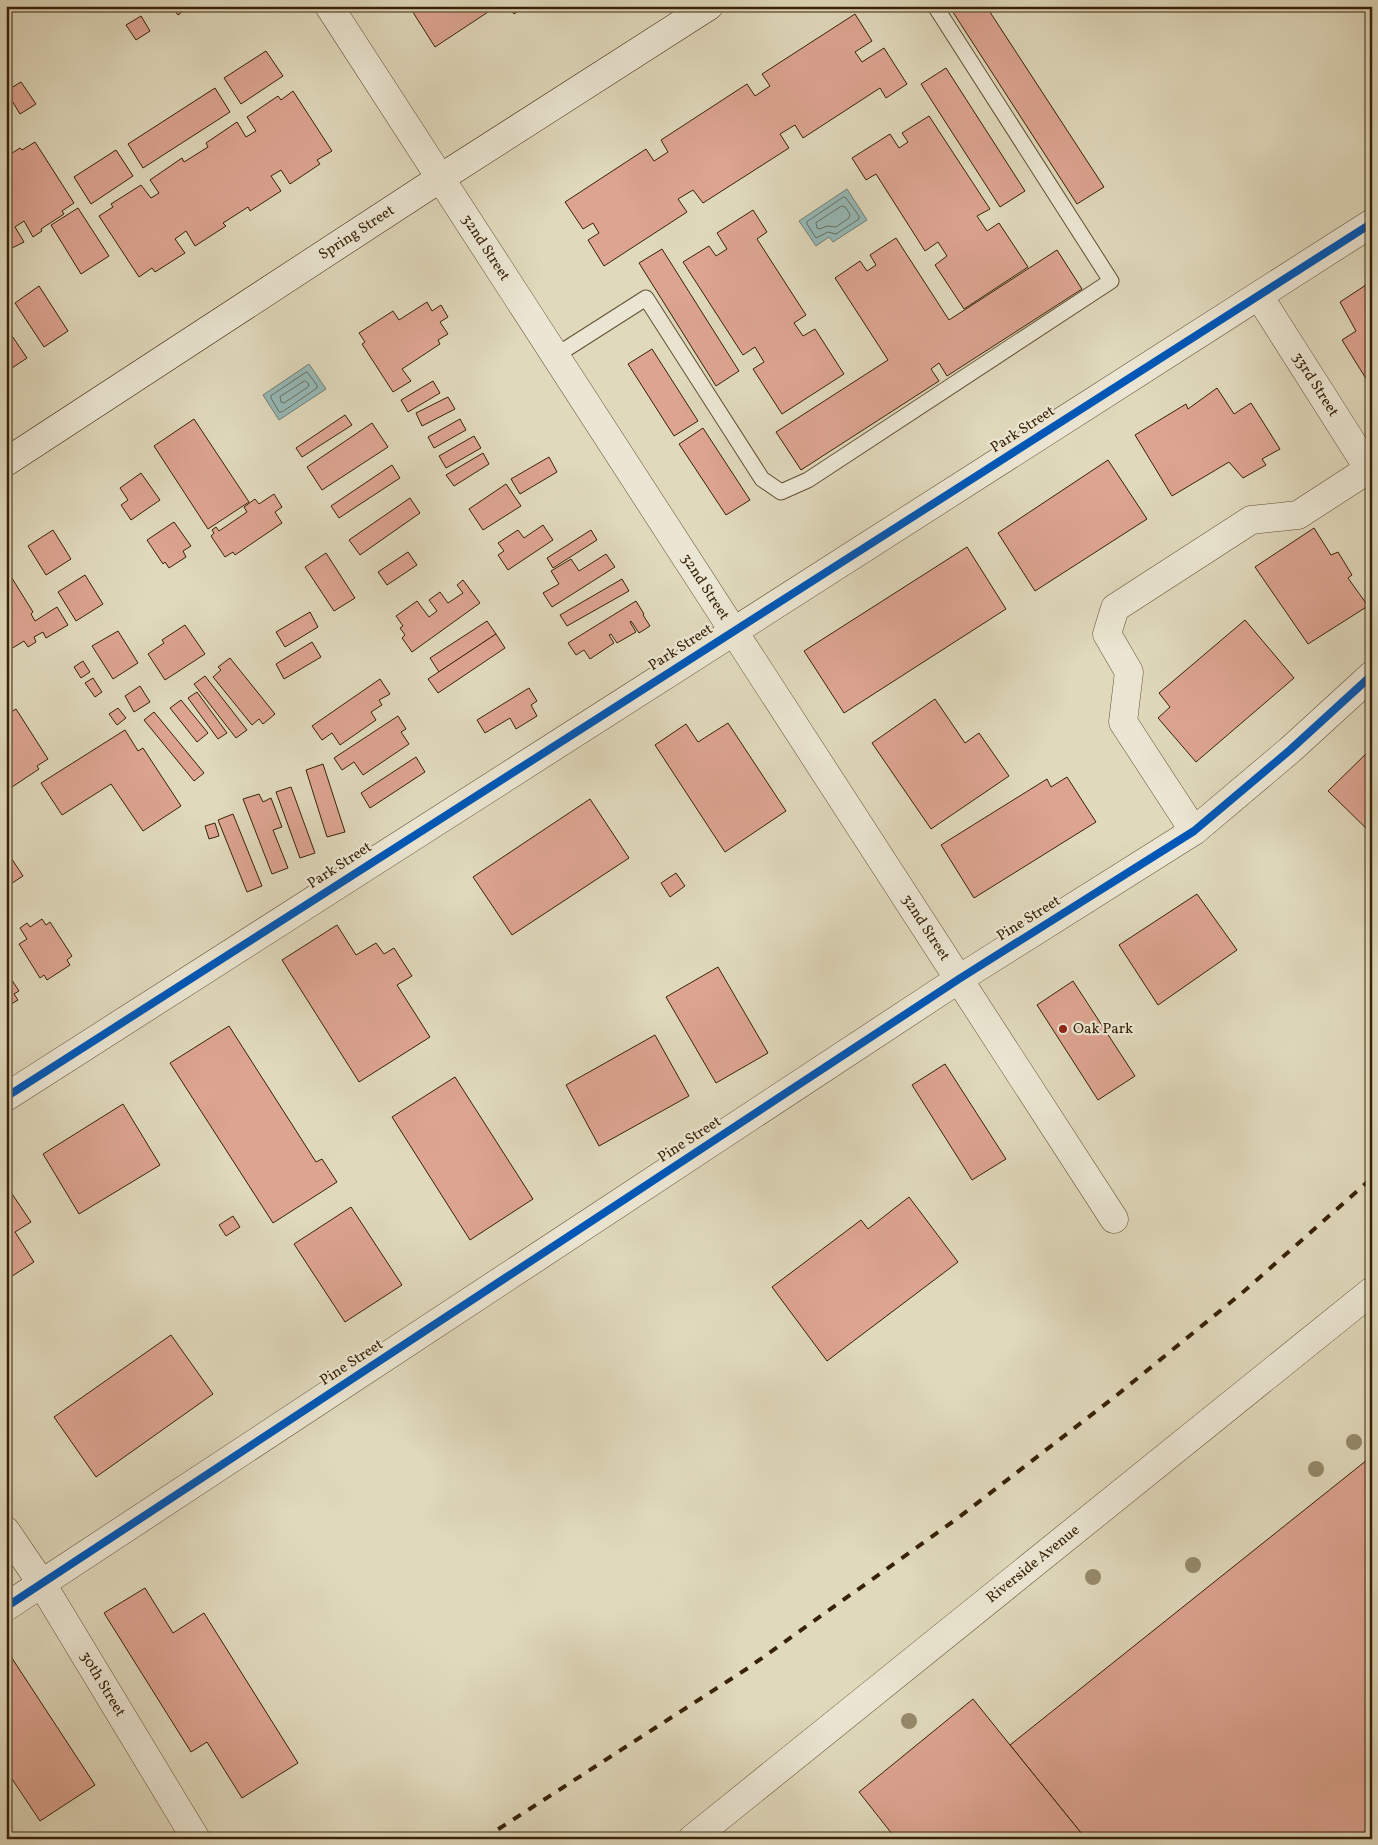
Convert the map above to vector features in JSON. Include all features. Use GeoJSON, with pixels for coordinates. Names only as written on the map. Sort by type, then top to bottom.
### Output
{"type":"FeatureCollection","features":[{"type":"Feature","properties":{"kind":"street","name":"32nd Street"},"geometry":{"type":"LineString","coordinates":[[329,6],[439,179],[734,630],[1114,1219]]}},
{"type":"Feature","properties":{"kind":"street","name":"Spring Street"},"geometry":{"type":"LineString","coordinates":[[6,462],[439,179],[709,6]]}},
{"type":"Feature","properties":{"kind":"street","name":"Park Street"},"geometry":{"type":"LineString","coordinates":[[6,1097],[1372,223]]}},
{"type":"Feature","properties":{"kind":"street","name":"33rd Street"},"geometry":{"type":"LineString","coordinates":[[1259,296],[1370,471]]}},
{"type":"Feature","properties":{"kind":"street"},"geometry":{"type":"LineString","coordinates":[[1194,831],[1123,722],[1129,672],[1107,634],[1115,608],[1251,520],[1298,515],[1370,471]]}},
{"type":"Feature","properties":{"kind":"street","name":"Pine Street"},"geometry":{"type":"LineString","coordinates":[[6,1607],[959,979],[1194,831],[1290,750],[1372,674]]}},
{"type":"Feature","properties":{"kind":"street","name":"Riverside Avenue"},"geometry":{"type":"LineString","coordinates":[[692,1839],[1372,1291]]}},
{"type":"Feature","properties":{"kind":"street","name":"30th Street"},"geometry":{"type":"LineString","coordinates":[[6,1532],[42,1584],[196,1839]]}},
{"type":"Feature","properties":{"kind":"lane"},"geometry":{"type":"LineString","coordinates":[[555,356],[646,298],[762,480],[781,492],[808,480],[1111,281],[935,6]]}},
{"type":"Feature","properties":{"kind":"water"},"geometry":{"type":"Polygon","coordinates":[[[847,189],[867,220],[833,242],[829,237],[816,246],[799,221],[847,189]]]}},
{"type":"Feature","properties":{"kind":"water"},"geometry":{"type":"Polygon","coordinates":[[[309,364],[326,389],[279,420],[263,395],[309,364]]]}},
{"type":"Feature","properties":{"kind":"building"},"geometry":{"type":"Polygon","coordinates":[[[172,6],[189,6],[189,7],[178,15],[172,6]]]}},
{"type":"Feature","properties":{"kind":"building"},"geometry":{"type":"Polygon","coordinates":[[[409,6],[488,6],[491,10],[435,47],[409,6]]]}},
{"type":"Feature","properties":{"kind":"building"},"geometry":{"type":"Polygon","coordinates":[[[509,6],[526,6],[514,14],[509,6]]]}},
{"type":"Feature","properties":{"kind":"building"},"geometry":{"type":"Polygon","coordinates":[[[949,6],[986,6],[1104,187],[1077,204],[949,6]]]}},
{"type":"Feature","properties":{"kind":"building"},"geometry":{"type":"Polygon","coordinates":[[[855,14],[872,41],[855,52],[862,62],[884,48],[907,84],[886,98],[880,88],[803,138],[795,125],[780,134],[789,148],[703,203],[693,190],[678,199],[687,212],[604,266],[588,240],[599,233],[593,223],[583,229],[565,202],[646,149],[654,161],[668,152],[661,140],[747,84],[755,96],[770,86],[762,74],[855,14]]]}},
{"type":"Feature","properties":{"kind":"building"},"geometry":{"type":"Polygon","coordinates":[[[141,16],[150,31],[136,40],[126,25],[141,16]]]}},
{"type":"Feature","properties":{"kind":"building"},"geometry":{"type":"Polygon","coordinates":[[[266,51],[283,76],[241,104],[224,78],[266,51]]]}},
{"type":"Feature","properties":{"kind":"building"},"geometry":{"type":"Polygon","coordinates":[[[946,68],[1025,191],[1000,207],[921,84],[946,68]]]}},
{"type":"Feature","properties":{"kind":"building"},"geometry":{"type":"Polygon","coordinates":[[[21,82],[36,104],[20,114],[6,91],[21,82]]]}},
{"type":"Feature","properties":{"kind":"building"},"geometry":{"type":"Polygon","coordinates":[[[215,88],[230,112],[143,168],[128,144],[215,88]]]}},
{"type":"Feature","properties":{"kind":"building"},"geometry":{"type":"Polygon","coordinates":[[[293,91],[332,151],[317,160],[320,164],[290,184],[281,170],[271,176],[281,191],[250,211],[248,207],[223,223],[226,226],[195,246],[186,231],[175,239],[185,253],[155,272],[152,268],[139,277],[99,216],[113,207],[111,204],[141,185],[151,198],[159,193],[150,180],[182,158],[184,162],[208,147],[206,143],[237,122],[246,137],[256,131],[247,117],[278,96],[281,100],[293,91]]]}},
{"type":"Feature","properties":{"kind":"building"},"geometry":{"type":"Polygon","coordinates":[[[929,116],[990,209],[977,216],[987,231],[999,223],[1028,267],[964,309],[935,265],[947,256],[938,242],[925,251],[876,174],[866,180],[852,158],[890,134],[899,148],[908,142],[902,133],[929,116]]]}},
{"type":"Feature","properties":{"kind":"building"},"geometry":{"type":"Polygon","coordinates":[[[35,142],[74,203],[62,211],[64,214],[41,229],[42,231],[33,237],[24,221],[15,227],[24,242],[6,251],[6,157],[20,148],[22,150],[35,142]]]}},
{"type":"Feature","properties":{"kind":"building"},"geometry":{"type":"Polygon","coordinates":[[[116,150],[133,176],[91,204],[74,177],[116,150]]]}},
{"type":"Feature","properties":{"kind":"building"},"geometry":{"type":"Polygon","coordinates":[[[78,208],[109,256],[81,274],[51,225],[78,208]]]}},
{"type":"Feature","properties":{"kind":"building"},"geometry":{"type":"Polygon","coordinates":[[[753,210],[767,232],[757,239],[806,315],[794,323],[803,336],[815,329],[844,374],[782,414],[753,369],[764,362],[755,347],[743,355],[683,262],[709,246],[716,256],[727,249],[717,233],[753,210]]]}},
{"type":"Feature","properties":{"kind":"building"},"geometry":{"type":"Polygon","coordinates":[[[896,238],[949,320],[1057,250],[1082,289],[947,376],[939,363],[931,369],[939,381],[801,470],[776,432],[888,360],[835,278],[860,261],[867,271],[876,265],[870,255],[896,238]]]}},
{"type":"Feature","properties":{"kind":"building"},"geometry":{"type":"Polygon","coordinates":[[[662,249],[739,371],[716,386],[639,263],[662,249]]]}},
{"type":"Feature","properties":{"kind":"building"},"geometry":{"type":"Polygon","coordinates":[[[1372,281],[1372,383],[1370,385],[1342,340],[1356,331],[1340,302],[1372,281]]]}},
{"type":"Feature","properties":{"kind":"building"},"geometry":{"type":"Polygon","coordinates":[[[39,286],[68,331],[44,347],[15,303],[39,286]]]}},
{"type":"Feature","properties":{"kind":"building"},"geometry":{"type":"Polygon","coordinates":[[[427,302],[432,311],[441,305],[448,317],[440,322],[448,334],[438,340],[440,344],[402,369],[411,381],[393,392],[362,344],[365,342],[359,333],[393,311],[399,320],[427,302]]]}},
{"type":"Feature","properties":{"kind":"building"},"geometry":{"type":"Polygon","coordinates":[[[6,327],[27,358],[6,372],[6,327]]]}},
{"type":"Feature","properties":{"kind":"building"},"geometry":{"type":"Polygon","coordinates":[[[652,349],[698,421],[674,436],[628,364],[652,349]]]}},
{"type":"Feature","properties":{"kind":"building"},"geometry":{"type":"Polygon","coordinates":[[[433,381],[440,393],[408,412],[401,400],[433,381]]]}},
{"type":"Feature","properties":{"kind":"building"},"geometry":{"type":"Polygon","coordinates":[[[1217,388],[1234,414],[1251,403],[1280,449],[1262,459],[1266,465],[1243,478],[1229,462],[1172,496],[1135,435],[1186,404],[1188,409],[1217,388]]]}},
{"type":"Feature","properties":{"kind":"building"},"geometry":{"type":"Polygon","coordinates":[[[448,397],[455,409],[422,426],[416,413],[448,397]]]}},
{"type":"Feature","properties":{"kind":"building"},"geometry":{"type":"Polygon","coordinates":[[[345,415],[352,425],[302,457],[296,448],[345,415]]]}},
{"type":"Feature","properties":{"kind":"building"},"geometry":{"type":"Polygon","coordinates":[[[194,419],[249,502],[208,529],[154,446],[194,419]]]}},
{"type":"Feature","properties":{"kind":"building"},"geometry":{"type":"Polygon","coordinates":[[[460,419],[466,430],[434,448],[428,437],[460,419]]]}},
{"type":"Feature","properties":{"kind":"building"},"geometry":{"type":"Polygon","coordinates":[[[372,423],[388,447],[322,490],[307,467],[372,423]]]}},
{"type":"Feature","properties":{"kind":"building"},"geometry":{"type":"Polygon","coordinates":[[[703,428],[750,500],[726,515],[679,444],[703,428]]]}},
{"type":"Feature","properties":{"kind":"building"},"geometry":{"type":"Polygon","coordinates":[[[474,436],[481,448],[446,468],[439,456],[474,436]]]}},
{"type":"Feature","properties":{"kind":"building"},"geometry":{"type":"Polygon","coordinates":[[[483,453],[489,464],[454,486],[446,475],[483,453]]]}},
{"type":"Feature","properties":{"kind":"building"},"geometry":{"type":"Polygon","coordinates":[[[549,457],[557,472],[520,494],[511,479],[549,457]]]}},
{"type":"Feature","properties":{"kind":"building"},"geometry":{"type":"Polygon","coordinates":[[[1108,460],[1147,519],[1035,591],[998,533],[1108,460]]]}},
{"type":"Feature","properties":{"kind":"building"},"geometry":{"type":"Polygon","coordinates":[[[392,465],[400,478],[339,518],[331,506],[392,465]]]}},
{"type":"Feature","properties":{"kind":"building"},"geometry":{"type":"Polygon","coordinates":[[[141,473],[160,500],[131,520],[121,505],[128,500],[120,488],[141,473]]]}},
{"type":"Feature","properties":{"kind":"building"},"geometry":{"type":"Polygon","coordinates":[[[506,484],[521,506],[483,530],[469,509],[506,484]]]}},
{"type":"Feature","properties":{"kind":"building"},"geometry":{"type":"Polygon","coordinates":[[[274,494],[282,507],[275,512],[282,523],[235,555],[233,552],[225,557],[211,536],[214,533],[212,530],[216,527],[219,531],[247,512],[244,507],[255,499],[259,504],[274,494]]]}},
{"type":"Feature","properties":{"kind":"building"},"geometry":{"type":"Polygon","coordinates":[[[410,498],[420,513],[360,555],[349,540],[410,498]]]}},
{"type":"Feature","properties":{"kind":"building"},"geometry":{"type":"Polygon","coordinates":[[[174,522],[191,546],[183,551],[186,557],[169,568],[165,562],[163,564],[147,540],[174,522]]]}},
{"type":"Feature","properties":{"kind":"building"},"geometry":{"type":"Polygon","coordinates":[[[543,525],[553,540],[508,570],[498,555],[504,551],[498,543],[518,530],[524,538],[543,525]]]}},
{"type":"Feature","properties":{"kind":"building"},"geometry":{"type":"Polygon","coordinates":[[[1314,528],[1331,555],[1338,552],[1352,575],[1348,578],[1368,606],[1308,644],[1255,567],[1314,528]]]}},
{"type":"Feature","properties":{"kind":"building"},"geometry":{"type":"Polygon","coordinates":[[[53,530],[71,559],[46,575],[28,546],[53,530]]]}},
{"type":"Feature","properties":{"kind":"building"},"geometry":{"type":"Polygon","coordinates":[[[591,530],[597,540],[553,568],[547,558],[591,530]]]}},
{"type":"Feature","properties":{"kind":"building"},"geometry":{"type":"Polygon","coordinates":[[[967,547],[1006,609],[844,713],[804,651],[967,547]]]}},
{"type":"Feature","properties":{"kind":"building"},"geometry":{"type":"Polygon","coordinates":[[[408,552],[417,565],[387,585],[378,572],[408,552]]]}},
{"type":"Feature","properties":{"kind":"building"},"geometry":{"type":"Polygon","coordinates":[[[326,553],[355,598],[334,611],[305,567],[326,553]]]}},
{"type":"Feature","properties":{"kind":"building"},"geometry":{"type":"Polygon","coordinates":[[[606,554],[615,567],[552,607],[543,593],[559,584],[551,571],[571,559],[579,571],[606,554]]]}},
{"type":"Feature","properties":{"kind":"building"},"geometry":{"type":"Polygon","coordinates":[[[10,575],[33,612],[31,614],[35,621],[57,607],[68,625],[46,638],[43,632],[34,637],[36,642],[28,647],[24,641],[6,652],[6,578],[10,575]]]}},
{"type":"Feature","properties":{"kind":"building"},"geometry":{"type":"Polygon","coordinates":[[[85,575],[103,604],[76,621],[58,592],[85,575]]]}},
{"type":"Feature","properties":{"kind":"building"},"geometry":{"type":"Polygon","coordinates":[[[622,579],[629,591],[567,626],[560,615],[622,579]]]}},
{"type":"Feature","properties":{"kind":"building"},"geometry":{"type":"Polygon","coordinates":[[[463,580],[480,603],[412,652],[402,638],[405,635],[400,628],[403,626],[396,616],[417,601],[429,617],[437,611],[429,600],[440,592],[448,603],[463,593],[457,585],[463,580]]]}},
{"type":"Feature","properties":{"kind":"building"},"geometry":{"type":"Polygon","coordinates":[[[636,601],[650,626],[639,633],[631,621],[636,632],[617,643],[611,634],[609,635],[614,643],[590,659],[584,650],[576,655],[568,643],[636,601]]]}},
{"type":"Feature","properties":{"kind":"building"},"geometry":{"type":"Polygon","coordinates":[[[310,612],[318,627],[285,647],[276,632],[310,612]]]}},
{"type":"Feature","properties":{"kind":"building"},"geometry":{"type":"Polygon","coordinates":[[[1245,620],[1294,678],[1196,762],[1158,718],[1170,707],[1159,693],[1245,620]]]}},
{"type":"Feature","properties":{"kind":"building"},"geometry":{"type":"Polygon","coordinates":[[[487,621],[496,634],[439,672],[430,658],[487,621]]]}},
{"type":"Feature","properties":{"kind":"building"},"geometry":{"type":"Polygon","coordinates":[[[185,625],[205,654],[165,680],[148,654],[164,643],[162,640],[185,625]]]}},
{"type":"Feature","properties":{"kind":"building"},"geometry":{"type":"Polygon","coordinates":[[[118,631],[138,663],[113,679],[92,646],[118,631]]]}},
{"type":"Feature","properties":{"kind":"building"},"geometry":{"type":"Polygon","coordinates":[[[496,634],[505,648],[438,693],[428,679],[496,634]]]}},
{"type":"Feature","properties":{"kind":"building"},"geometry":{"type":"Polygon","coordinates":[[[312,642],[321,657],[284,679],[276,664],[312,642]]]}},
{"type":"Feature","properties":{"kind":"building"},"geometry":{"type":"Polygon","coordinates":[[[230,658],[275,714],[263,724],[259,719],[252,725],[213,677],[221,670],[218,667],[230,658]]]}},
{"type":"Feature","properties":{"kind":"building"},"geometry":{"type":"Polygon","coordinates":[[[83,661],[90,672],[81,678],[74,667],[83,661]]]}},
{"type":"Feature","properties":{"kind":"building"},"geometry":{"type":"Polygon","coordinates":[[[205,676],[247,730],[236,738],[194,684],[205,676]]]}},
{"type":"Feature","properties":{"kind":"building"},"geometry":{"type":"Polygon","coordinates":[[[93,678],[102,692],[95,697],[85,683],[93,678]]]}},
{"type":"Feature","properties":{"kind":"building"},"geometry":{"type":"Polygon","coordinates":[[[380,679],[390,694],[379,700],[382,705],[371,712],[376,720],[340,745],[332,733],[322,740],[312,726],[380,679]]]}},
{"type":"Feature","properties":{"kind":"building"},"geometry":{"type":"Polygon","coordinates":[[[140,686],[150,702],[134,712],[125,696],[140,686]]]}},
{"type":"Feature","properties":{"kind":"building"},"geometry":{"type":"Polygon","coordinates":[[[529,688],[537,701],[531,705],[537,716],[516,729],[510,718],[485,733],[477,720],[529,688]]]}},
{"type":"Feature","properties":{"kind":"building"},"geometry":{"type":"Polygon","coordinates":[[[197,692],[227,733],[218,739],[188,698],[197,692]]]}},
{"type":"Feature","properties":{"kind":"building"},"geometry":{"type":"Polygon","coordinates":[[[935,699],[965,743],[979,733],[1009,776],[931,829],[872,743],[935,699]]]}},
{"type":"Feature","properties":{"kind":"building"},"geometry":{"type":"Polygon","coordinates":[[[181,700],[208,733],[197,742],[170,708],[181,700]]]}},
{"type":"Feature","properties":{"kind":"building"},"geometry":{"type":"Polygon","coordinates":[[[118,708],[126,718],[117,725],[109,714],[118,708]]]}},
{"type":"Feature","properties":{"kind":"building"},"geometry":{"type":"Polygon","coordinates":[[[16,709],[48,759],[37,766],[39,769],[6,791],[6,715],[16,709]]]}},
{"type":"Feature","properties":{"kind":"building"},"geometry":{"type":"Polygon","coordinates":[[[154,712],[204,773],[194,781],[144,720],[154,712]]]}},
{"type":"Feature","properties":{"kind":"building"},"geometry":{"type":"Polygon","coordinates":[[[398,716],[406,729],[401,732],[409,744],[363,775],[354,762],[342,770],[334,758],[398,716]]]}},
{"type":"Feature","properties":{"kind":"building"},"geometry":{"type":"Polygon","coordinates":[[[728,723],[786,811],[725,852],[655,745],[686,724],[698,742],[728,723]]]}},
{"type":"Feature","properties":{"kind":"building"},"geometry":{"type":"Polygon","coordinates":[[[125,730],[138,751],[143,748],[181,806],[143,831],[111,784],[62,815],[41,783],[125,730]]]}},
{"type":"Feature","properties":{"kind":"building"},"geometry":{"type":"Polygon","coordinates":[[[1372,748],[1372,834],[1328,791],[1372,748]]]}},
{"type":"Feature","properties":{"kind":"building"},"geometry":{"type":"Polygon","coordinates":[[[416,757],[425,772],[370,808],[361,793],[416,757]]]}},
{"type":"Feature","properties":{"kind":"building"},"geometry":{"type":"Polygon","coordinates":[[[323,764],[345,832],[327,837],[306,770],[323,764]]]}},
{"type":"Feature","properties":{"kind":"building"},"geometry":{"type":"Polygon","coordinates":[[[1067,777],[1096,822],[974,898],[941,845],[1047,779],[1051,787],[1067,777]]]}},
{"type":"Feature","properties":{"kind":"building"},"geometry":{"type":"Polygon","coordinates":[[[291,787],[315,853],[300,858],[276,792],[291,787]]]}},
{"type":"Feature","properties":{"kind":"building"},"geometry":{"type":"Polygon","coordinates":[[[259,794],[263,802],[271,798],[282,827],[273,830],[288,868],[272,874],[243,799],[259,794]]]}},
{"type":"Feature","properties":{"kind":"building"},"geometry":{"type":"Polygon","coordinates":[[[590,799],[629,858],[512,935],[473,877],[590,799]]]}},
{"type":"Feature","properties":{"kind":"building"},"geometry":{"type":"Polygon","coordinates":[[[233,814],[262,886],[247,892],[218,820],[233,814]]]}},
{"type":"Feature","properties":{"kind":"building"},"geometry":{"type":"Polygon","coordinates":[[[215,823],[219,836],[209,839],[205,826],[215,823]]]}},
{"type":"Feature","properties":{"kind":"building"},"geometry":{"type":"Polygon","coordinates":[[[6,850],[23,876],[6,887],[6,850]]]}},
{"type":"Feature","properties":{"kind":"building"},"geometry":{"type":"Polygon","coordinates":[[[676,873],[685,886],[670,897],[661,883],[676,873]]]}},
{"type":"Feature","properties":{"kind":"building"},"geometry":{"type":"Polygon","coordinates":[[[1197,894],[1237,950],[1158,1005],[1119,945],[1197,894]]]}},
{"type":"Feature","properties":{"kind":"building"},"geometry":{"type":"Polygon","coordinates":[[[42,919],[46,925],[50,922],[72,956],[67,960],[70,965],[47,980],[44,975],[40,978],[19,944],[27,939],[20,928],[27,923],[30,927],[42,919]]]}},
{"type":"Feature","properties":{"kind":"building"},"geometry":{"type":"Polygon","coordinates":[[[337,925],[356,955],[376,943],[384,954],[394,948],[412,976],[397,985],[430,1037],[359,1082],[282,960],[337,925]]]}},
{"type":"Feature","properties":{"kind":"building"},"geometry":{"type":"Polygon","coordinates":[[[718,967],[768,1053],[716,1083],[666,997],[718,967]]]}},
{"type":"Feature","properties":{"kind":"building"},"geometry":{"type":"Polygon","coordinates":[[[6,971],[19,991],[14,994],[18,1000],[6,1007],[6,971]]]}},
{"type":"Feature","properties":{"kind":"building"},"geometry":{"type":"Polygon","coordinates":[[[1073,981],[1135,1076],[1098,1100],[1037,1005],[1073,981]]]}},
{"type":"Feature","properties":{"kind":"building"},"geometry":{"type":"Polygon","coordinates":[[[229,1026],[316,1162],[322,1159],[337,1182],[273,1223],[170,1063],[229,1026]]]}},
{"type":"Feature","properties":{"kind":"building"},"geometry":{"type":"Polygon","coordinates":[[[655,1035],[689,1096],[599,1146],[566,1085],[655,1035]]]}},
{"type":"Feature","properties":{"kind":"building"},"geometry":{"type":"Polygon","coordinates":[[[945,1064],[1006,1159],[972,1180],[912,1085],[945,1064]]]}},
{"type":"Feature","properties":{"kind":"building"},"geometry":{"type":"Polygon","coordinates":[[[455,1077],[533,1199],[470,1240],[392,1117],[455,1077]]]}},
{"type":"Feature","properties":{"kind":"building"},"geometry":{"type":"Polygon","coordinates":[[[123,1104],[160,1165],[79,1214],[43,1154],[123,1104]]]}},
{"type":"Feature","properties":{"kind":"building"},"geometry":{"type":"Polygon","coordinates":[[[6,1185],[31,1222],[15,1232],[34,1262],[6,1280],[6,1185]]]}},
{"type":"Feature","properties":{"kind":"building"},"geometry":{"type":"Polygon","coordinates":[[[909,1197],[958,1262],[827,1361],[772,1287],[861,1220],[868,1229],[909,1197]]]}},
{"type":"Feature","properties":{"kind":"building"},"geometry":{"type":"Polygon","coordinates":[[[351,1207],[402,1285],[345,1322],[294,1244],[351,1207]]]}},
{"type":"Feature","properties":{"kind":"building"},"geometry":{"type":"Polygon","coordinates":[[[233,1216],[240,1227],[226,1236],[219,1225],[233,1216]]]}},
{"type":"Feature","properties":{"kind":"building"},"geometry":{"type":"Polygon","coordinates":[[[171,1335],[213,1394],[96,1477],[54,1417],[171,1335]]]}},
{"type":"Feature","properties":{"kind":"building"},"geometry":{"type":"Polygon","coordinates":[[[1372,1456],[1372,1832],[1363,1839],[1086,1839],[1010,1745],[1372,1456]]]}},
{"type":"Feature","properties":{"kind":"building"},"geometry":{"type":"Polygon","coordinates":[[[145,1588],[173,1633],[204,1613],[298,1763],[242,1798],[207,1742],[191,1752],[104,1613],[145,1588]]]}},
{"type":"Feature","properties":{"kind":"building"},"geometry":{"type":"Polygon","coordinates":[[[6,1649],[95,1785],[40,1821],[6,1770],[6,1649]]]}},
{"type":"Feature","properties":{"kind":"building"},"geometry":{"type":"Polygon","coordinates":[[[973,1699],[1086,1839],[896,1839],[859,1792],[973,1699]]]}},
{"type":"Feature","properties":{"kind":"railway"},"geometry":{"type":"LineString","coordinates":[[483,1839],[748,1668],[958,1518],[1117,1395],[1242,1293],[1372,1178]]}},
{"type":"Feature","properties":{"kind":"cycle path"},"geometry":{"type":"LineString","coordinates":[[6,1097],[1372,223]]}},
{"type":"Feature","properties":{"kind":"cycle path"},"geometry":{"type":"LineString","coordinates":[[6,1607],[959,979],[1194,831],[1290,750],[1372,675]]}},
{"type":"Feature","properties":{"kind":"place","name":"Oak Park"},"geometry":{"type":"Point","coordinates":[1063,1029]}}]}
